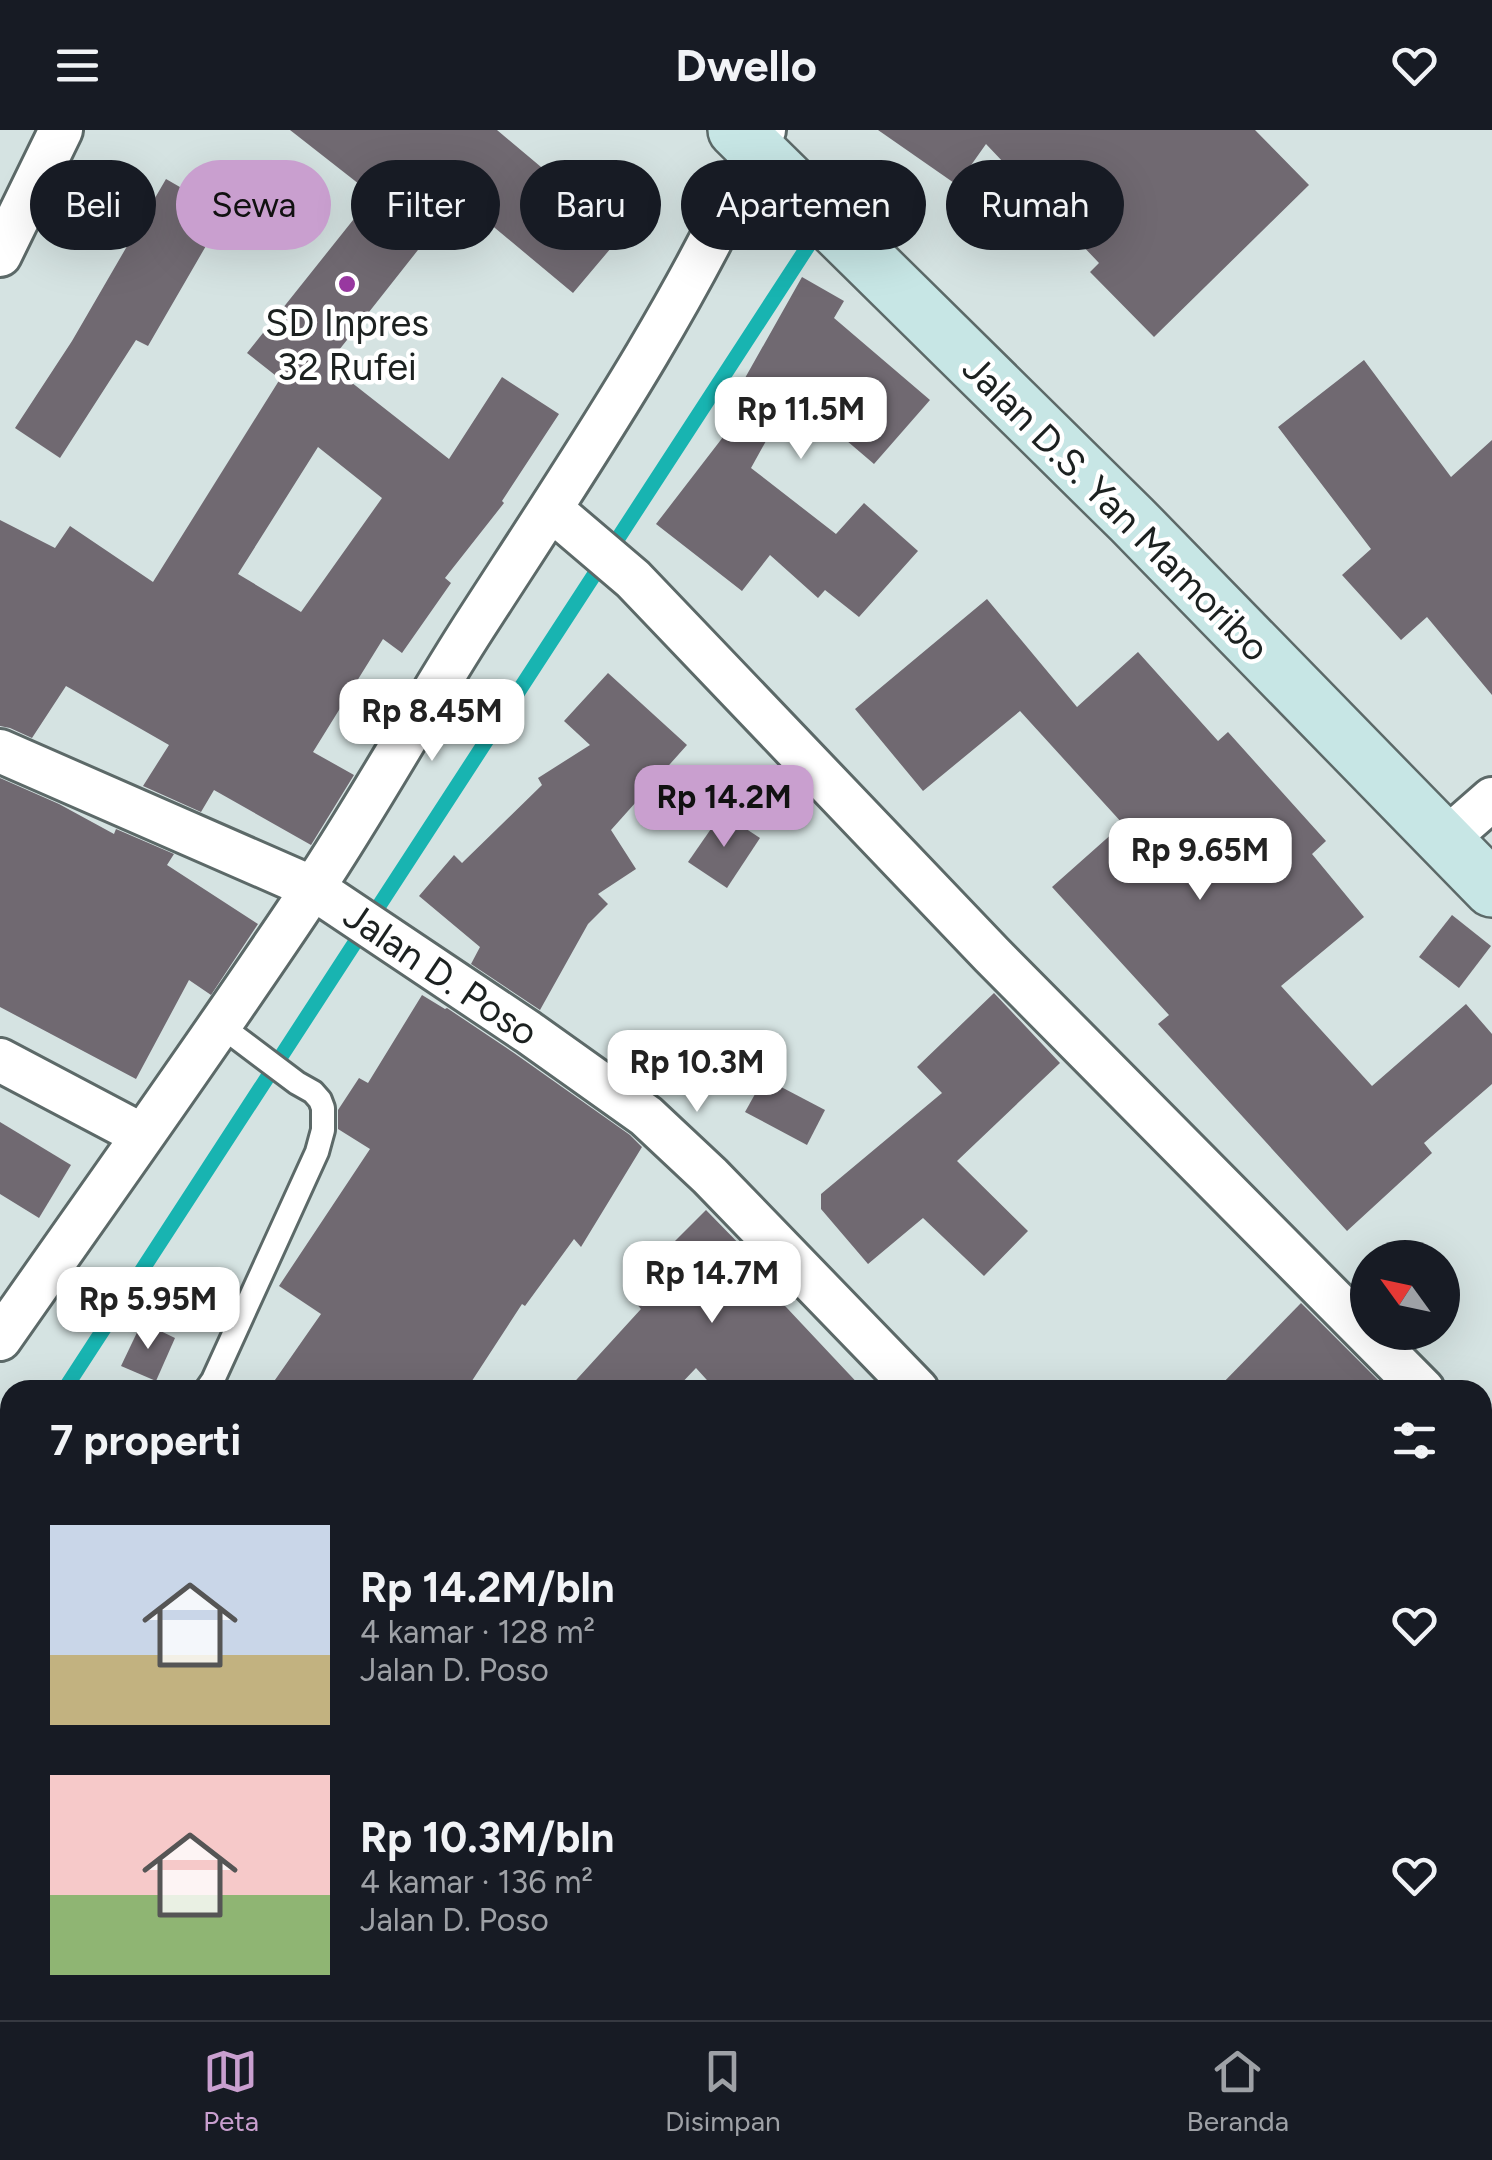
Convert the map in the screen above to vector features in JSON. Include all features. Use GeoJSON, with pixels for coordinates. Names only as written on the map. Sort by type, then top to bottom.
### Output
{"type":"FeatureCollection","features":[{"type":"Feature","properties":{"kind":"street"},"geometry":{"type":"LineString","coordinates":[[0,255],[60,130]]}},
{"type":"Feature","properties":{"kind":"street"},"geometry":{"type":"LineString","coordinates":[[0,1339],[220,1025],[330,899],[469,636],[566,523],[729,207],[751,137]]}},
{"type":"Feature","properties":{"kind":"street","name":"Jalan D.S. Yan Mamoribo"},"geometry":{"type":"LineString","coordinates":[[751,137],[1492,889]]}},
{"type":"Feature","properties":{"kind":"street"},"geometry":{"type":"LineString","coordinates":[[566,523],[633,578],[992,955],[1412,1380]]}},
{"type":"Feature","properties":{"kind":"street","name":"Jalan D. Poso"},"geometry":{"type":"LineString","coordinates":[[0,751],[330,899],[646,1116],[710,1176],[907,1380]]}},
{"type":"Feature","properties":{"kind":"street"},"geometry":{"type":"LineString","coordinates":[[1444,841],[1492,799]]}},
{"type":"Feature","properties":{"kind":"street"},"geometry":{"type":"LineString","coordinates":[[0,1060],[142,1134]]}},
{"type":"Feature","properties":{"kind":"lane"},"geometry":{"type":"LineString","coordinates":[[219,1380],[323,1130],[320,1100],[313,1092],[220,1025]]}},
{"type":"Feature","properties":{"kind":"building"},"geometry":{"type":"Polygon","coordinates":[[[290,130],[497,130],[533,160],[520,160],[520,249],[500,232],[500,160],[351,160],[351,178],[290,130]]]}},
{"type":"Feature","properties":{"kind":"building"},"geometry":{"type":"Polygon","coordinates":[[[878,130],[1255,130],[1309,185],[1154,337],[1090,272],[1099,263],[1087,250],[1124,250],[1124,160],[1001,160],[986,144],[975,160],[946,160],[946,177],[878,130]]]}},
{"type":"Feature","properties":{"kind":"building"},"geometry":{"type":"Polygon","coordinates":[[[166,179],[176,185],[176,250],[204,250],[148,346],[136,340],[60,458],[15,428],[125,250],[156,250],[156,196],[166,179]]]}},
{"type":"Feature","properties":{"kind":"building"},"geometry":{"type":"Polygon","coordinates":[[[351,223],[351,250],[418,250],[328,364],[449,459],[502,377],[559,414],[504,503],[445,578],[451,583],[402,653],[383,639],[313,752],[354,775],[311,845],[214,790],[201,812],[143,786],[169,745],[66,686],[32,738],[0,726],[0,520],[55,548],[70,526],[153,582],[280,379],[247,353],[351,223]],[[318,447],[238,574],[301,612],[382,498],[318,447]]]}},
{"type":"Feature","properties":{"kind":"building"},"geometry":{"type":"Polygon","coordinates":[[[521,250],[609,250],[573,293],[521,250]]]}},
{"type":"Feature","properties":{"kind":"building"},"geometry":{"type":"Polygon","coordinates":[[[802,277],[844,301],[834,318],[930,400],[874,464],[792,394],[751,468],[836,534],[864,503],[918,551],[859,617],[825,590],[818,598],[770,555],[742,591],[656,524],[750,402],[736,394],[802,277]]]}},
{"type":"Feature","properties":{"kind":"building"},"geometry":{"type":"Polygon","coordinates":[[[1364,360],[1451,477],[1492,440],[1492,695],[1427,617],[1401,640],[1342,575],[1371,549],[1278,427],[1364,360]]]}},
{"type":"Feature","properties":{"kind":"building"},"geometry":{"type":"Polygon","coordinates":[[[987,599],[1077,707],[1138,652],[1218,741],[1228,732],[1326,841],[1312,854],[1364,917],[1281,986],[1372,1086],[1466,1004],[1492,1034],[1492,1084],[1424,1143],[1432,1153],[1347,1231],[1158,1024],[1169,1015],[1052,887],[1123,824],[1020,711],[923,791],[855,709],[987,599]]]}},
{"type":"Feature","properties":{"kind":"building"},"geometry":{"type":"Polygon","coordinates":[[[608,673],[687,745],[611,830],[636,869],[598,894],[608,904],[588,924],[540,1010],[471,964],[480,947],[419,896],[454,855],[462,863],[542,785],[538,778],[590,745],[564,721],[608,673]]]}},
{"type":"Feature","properties":{"kind":"building"},"geometry":{"type":"Polygon","coordinates":[[[0,778],[114,834],[116,829],[174,854],[167,865],[258,924],[211,995],[189,980],[136,1079],[0,1007],[0,778]]]}},
{"type":"Feature","properties":{"kind":"building"},"geometry":{"type":"Polygon","coordinates":[[[722,813],[760,838],[727,888],[688,862],[722,813]]]}},
{"type":"Feature","properties":{"kind":"building"},"geometry":{"type":"Polygon","coordinates":[[[1452,915],[1491,946],[1459,988],[1419,957],[1452,915]]]}},
{"type":"Feature","properties":{"kind":"building"},"geometry":{"type":"Polygon","coordinates":[[[994,993],[1060,1063],[957,1161],[1028,1231],[984,1276],[923,1218],[868,1264],[821,1209],[821,1194],[942,1093],[917,1067],[994,993]]]}},
{"type":"Feature","properties":{"kind":"building"},"geometry":{"type":"Polygon","coordinates":[[[422,995],[514,1053],[642,1147],[581,1247],[574,1239],[525,1306],[522,1304],[473,1380],[275,1380],[321,1314],[279,1286],[370,1149],[338,1129],[338,1110],[359,1078],[368,1083],[422,995]]]}},
{"type":"Feature","properties":{"kind":"building"},"geometry":{"type":"Polygon","coordinates":[[[764,1078],[825,1110],[807,1145],[745,1112],[764,1078]]]}},
{"type":"Feature","properties":{"kind":"building"},"geometry":{"type":"Polygon","coordinates":[[[0,1122],[71,1165],[39,1218],[0,1194],[0,1122]]]}},
{"type":"Feature","properties":{"kind":"building"},"geometry":{"type":"Polygon","coordinates":[[[706,1210],[749,1254],[747,1257],[750,1254],[778,1284],[771,1291],[855,1380],[707,1380],[696,1368],[685,1380],[576,1380],[641,1309],[625,1291],[706,1210]]]}},
{"type":"Feature","properties":{"kind":"building"},"geometry":{"type":"Polygon","coordinates":[[[1301,1303],[1378,1380],[1226,1380],[1301,1303]]]}},
{"type":"Feature","properties":{"kind":"building"},"geometry":{"type":"Polygon","coordinates":[[[142,1322],[175,1338],[156,1380],[121,1366],[142,1322]]]}},
{"type":"Feature","properties":{"kind":"waterway"},"geometry":{"type":"LineString","coordinates":[[71,1380],[805,250]]}},
{"type":"Feature","properties":{"kind":"place","name":"SD Inpres 32 Rufei"},"geometry":{"type":"Point","coordinates":[347,284]}}]}
